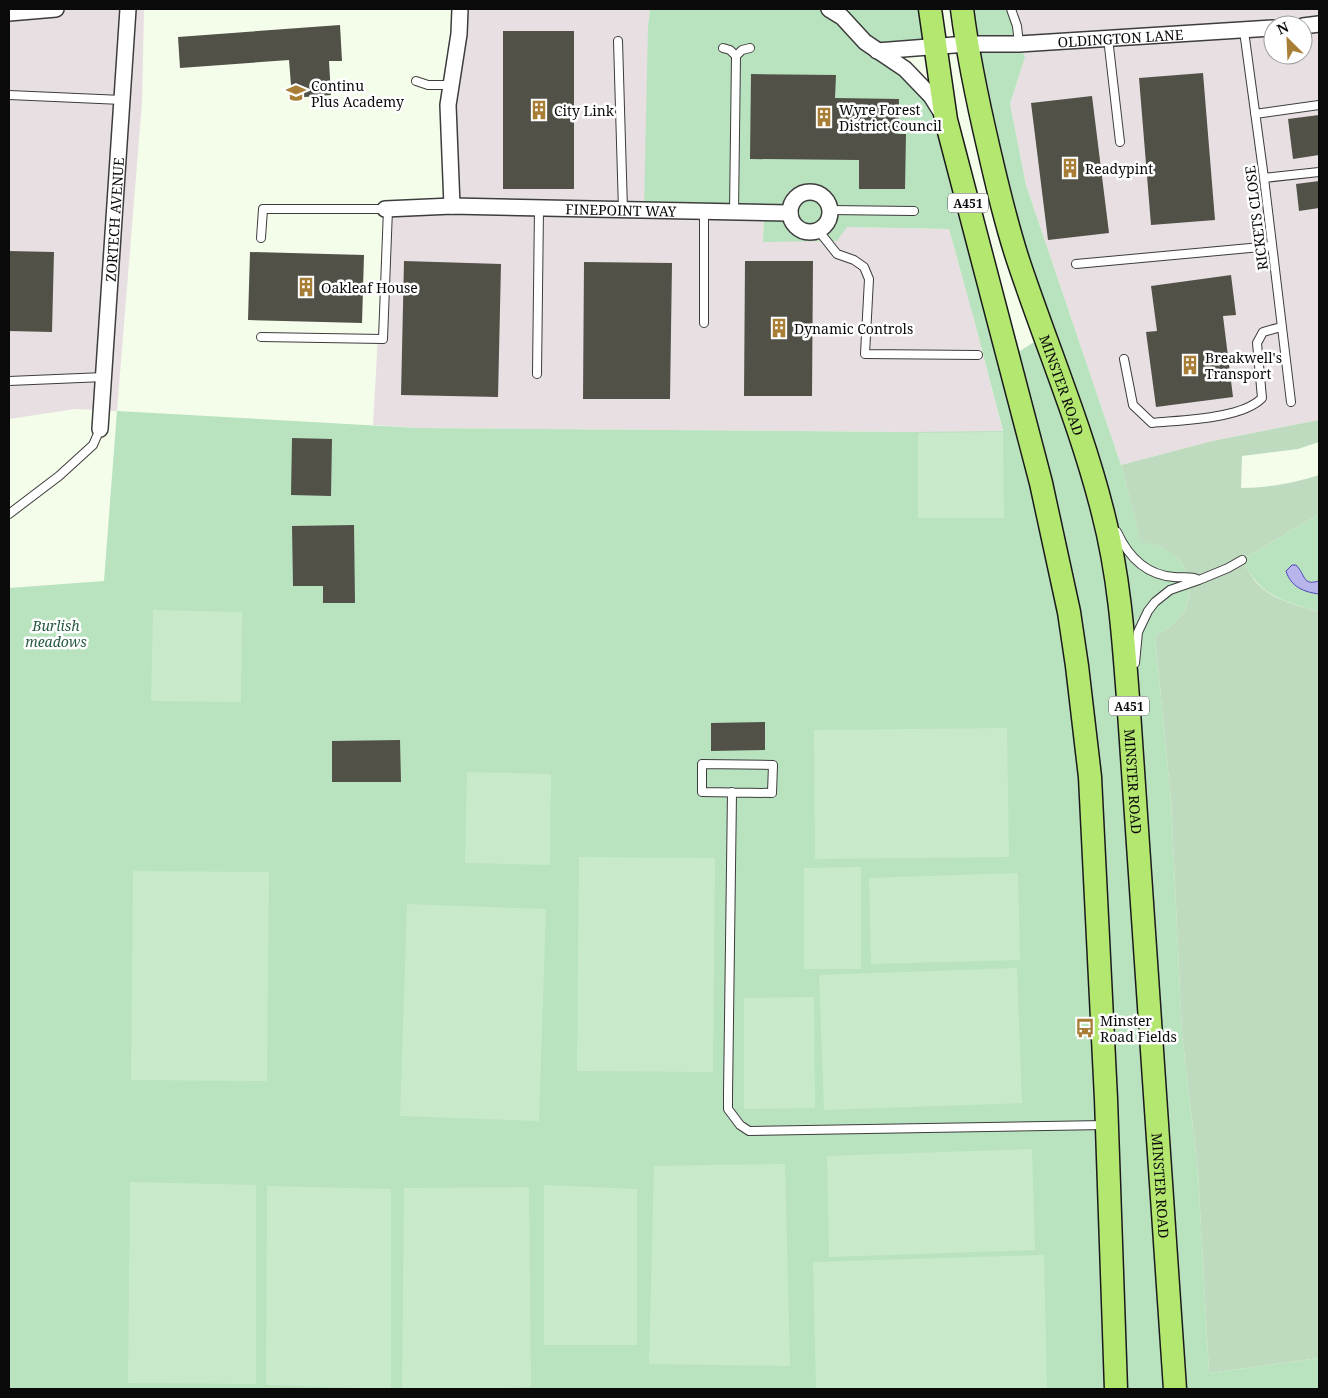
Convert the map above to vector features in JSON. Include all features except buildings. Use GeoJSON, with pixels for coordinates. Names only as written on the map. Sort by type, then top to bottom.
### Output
{"type":"FeatureCollection","features":[{"type":"Feature","properties":{"kind":"main road","name":"A451"},"geometry":{"type":"LineString","coordinates":[[930,9],[946,120],[1042,483],[1069,612],[1077,666],[1090,777],[1116,1389]]}},
{"type":"Feature","properties":{"kind":"main road","name":"A451"},"geometry":{"type":"LineString","coordinates":[[962,9],[967,44]]}},
{"type":"Feature","properties":{"kind":"main road","name":"MINSTER ROAD"},"geometry":{"type":"LineString","coordinates":[[967,44],[980,112],[1007,224],[1020,267],[1077,423],[1096,484],[1108,534],[1118,590],[1129,712],[1174,1389]]}},
{"type":"Feature","properties":{"kind":"street"},"geometry":{"type":"LineString","coordinates":[[9,13],[56,9]]}},
{"type":"Feature","properties":{"kind":"street","name":"ZORTECH AVENUE"},"geometry":{"type":"LineString","coordinates":[[100,429],[128,9]]}},
{"type":"Feature","properties":{"kind":"street"},"geometry":{"type":"LineString","coordinates":[[452,206],[448,105],[459,34],[460,9]]}},
{"type":"Feature","properties":{"kind":"street"},"geometry":{"type":"LineString","coordinates":[[840,12],[865,42],[911,74],[931,96],[946,120]]}},
{"type":"Feature","properties":{"kind":"street","name":"OLDINGTON LANE"},"geometry":{"type":"LineString","coordinates":[[877,51],[967,44],[1019,44],[1263,29]]}},
{"type":"Feature","properties":{"kind":"street"},"geometry":{"type":"LineString","coordinates":[[804,193],[818,194],[828,203],[829,216],[827,222],[818,230],[805,231],[800,229],[795,225],[790,213],[793,201],[804,193]]}},
{"type":"Feature","properties":{"kind":"street","name":"FINEPOINT WAY"},"geometry":{"type":"LineString","coordinates":[[387,209],[452,206],[790,213]]}},
{"type":"Feature","properties":{"kind":"lane"},"geometry":{"type":"LineString","coordinates":[[1010,9],[1017,26],[1019,44]]}},
{"type":"Feature","properties":{"kind":"lane","name":"RICKETS CLOSE"},"geometry":{"type":"LineString","coordinates":[[1244,30],[1291,402]]}},
{"type":"Feature","properties":{"kind":"lane"},"geometry":{"type":"LineString","coordinates":[[1108,38],[1120,142]]}},
{"type":"Feature","properties":{"kind":"lane"},"geometry":{"type":"LineString","coordinates":[[618,41],[623,210]]}},
{"type":"Feature","properties":{"kind":"lane"},"geometry":{"type":"LineString","coordinates":[[723,48],[730,50],[736,56]]}},
{"type":"Feature","properties":{"kind":"lane"},"geometry":{"type":"LineString","coordinates":[[734,212],[736,56],[742,50],[750,48]]}},
{"type":"Feature","properties":{"kind":"lane"},"geometry":{"type":"LineString","coordinates":[[416,82],[428,86],[451,85]]}},
{"type":"Feature","properties":{"kind":"lane"},"geometry":{"type":"LineString","coordinates":[[9,95],[122,100]]}},
{"type":"Feature","properties":{"kind":"lane"},"geometry":{"type":"LineString","coordinates":[[1255,114],[1319,104]]}},
{"type":"Feature","properties":{"kind":"lane"},"geometry":{"type":"LineString","coordinates":[[1264,178],[1319,172]]}},
{"type":"Feature","properties":{"kind":"lane"},"geometry":{"type":"LineString","coordinates":[[538,374],[539,208]]}},
{"type":"Feature","properties":{"kind":"lane"},"geometry":{"type":"LineString","coordinates":[[260,337],[383,339],[387,209],[263,209],[262,238]]}},
{"type":"Feature","properties":{"kind":"lane"},"geometry":{"type":"LineString","coordinates":[[829,210],[914,212]]}},
{"type":"Feature","properties":{"kind":"lane"},"geometry":{"type":"LineString","coordinates":[[704,211],[704,323]]}},
{"type":"Feature","properties":{"kind":"lane"},"geometry":{"type":"LineString","coordinates":[[818,230],[836,254],[854,260],[864,266],[869,279],[865,354],[978,355]]}},
{"type":"Feature","properties":{"kind":"lane"},"geometry":{"type":"LineString","coordinates":[[1076,264],[1272,246]]}},
{"type":"Feature","properties":{"kind":"lane"},"geometry":{"type":"LineString","coordinates":[[1124,359],[1133,405],[1152,423],[1230,414],[1256,404],[1262,398],[1257,343],[1263,332],[1281,327]]}},
{"type":"Feature","properties":{"kind":"lane"},"geometry":{"type":"LineString","coordinates":[[9,381],[104,376]]}},
{"type":"Feature","properties":{"kind":"lane"},"geometry":{"type":"LineString","coordinates":[[9,514],[59,476],[93,445],[100,429]]}},
{"type":"Feature","properties":{"kind":"lane"},"geometry":{"type":"LineString","coordinates":[[1096,484],[1121,542],[1138,562],[1156,574],[1167,577],[1194,577],[1199,580]]}},
{"type":"Feature","properties":{"kind":"lane"},"geometry":{"type":"LineString","coordinates":[[1129,712],[1138,632],[1152,606],[1164,594],[1176,587],[1199,580],[1242,560]]}},
{"type":"Feature","properties":{"kind":"lane"},"geometry":{"type":"LineString","coordinates":[[702,764],[772,765],[772,793],[732,792],[702,792],[702,764]]}},
{"type":"Feature","properties":{"kind":"lane"},"geometry":{"type":"LineString","coordinates":[[732,792],[728,1109],[740,1125],[749,1131],[1106,1125]]}},
{"type":"Feature","properties":{"kind":"shaded area"},"geometry":{"type":"Polygon","coordinates":[[[56,9],[144,9],[142,102],[117,411],[75,409],[9,419],[9,13],[56,9]]]}},
{"type":"Feature","properties":{"kind":"shaded area"},"geometry":{"type":"Polygon","coordinates":[[[460,9],[650,9],[648,25],[764,212],[763,242],[847,227],[949,229],[1003,432],[418,428],[373,425],[385,209],[451,206],[450,170],[460,9]]]}},
{"type":"Feature","properties":{"kind":"shaded area"},"geometry":{"type":"Polygon","coordinates":[[[1011,9],[1319,9],[1319,420],[1212,441],[1121,465],[1026,185],[1010,104],[1025,57],[1019,44],[1011,9]]]}},
{"type":"Feature","properties":{"kind":"green space","name":"Burlish meadows"},"geometry":{"type":"Polygon","coordinates":[[[650,9],[829,9],[842,17],[851,9],[930,9],[935,46],[878,51],[931,96],[1009,358],[1045,335],[962,9],[1011,9],[1019,44],[1025,57],[1010,104],[1026,185],[1121,465],[1141,541],[1166,549],[1176,557],[1188,577],[1190,588],[1188,601],[1180,618],[1155,636],[1171,800],[1182,1034],[1198,1172],[1209,1373],[1319,1358],[1319,1389],[9,1389],[9,588],[104,581],[117,411],[418,428],[1003,431],[949,229],[847,227],[837,241],[763,242],[764,213],[644,210],[648,25],[650,9]]]}},
{"type":"Feature","properties":{"kind":"green space"},"geometry":{"type":"Polygon","coordinates":[[[1319,420],[1319,442],[1298,449],[1242,456],[1241,488],[1280,484],[1319,475],[1319,514],[1242,560],[1261,588],[1285,601],[1319,612],[1319,1358],[1209,1373],[1198,1172],[1182,1034],[1171,800],[1155,636],[1180,618],[1188,601],[1190,589],[1188,577],[1176,557],[1166,549],[1154,544],[1141,542],[1121,465],[1212,441],[1319,420]]]}},
{"type":"Feature","properties":{"kind":"green space"},"geometry":{"type":"Polygon","coordinates":[[[1003,432],[1004,518],[918,518],[918,433],[1003,432]]]}},
{"type":"Feature","properties":{"kind":"green space"},"geometry":{"type":"Polygon","coordinates":[[[1319,514],[1319,612],[1285,601],[1261,587],[1242,560],[1319,514]]]}},
{"type":"Feature","properties":{"kind":"green space"},"geometry":{"type":"Polygon","coordinates":[[[153,610],[242,612],[241,702],[151,701],[153,610]]]}},
{"type":"Feature","properties":{"kind":"green space"},"geometry":{"type":"Polygon","coordinates":[[[1007,728],[1009,857],[815,859],[814,730],[1007,728]]]}},
{"type":"Feature","properties":{"kind":"green space"},"geometry":{"type":"Polygon","coordinates":[[[467,772],[551,774],[550,865],[465,863],[467,772]]]}},
{"type":"Feature","properties":{"kind":"green space"},"geometry":{"type":"Polygon","coordinates":[[[579,857],[715,858],[713,1072],[577,1071],[579,857]]]}},
{"type":"Feature","properties":{"kind":"green space"},"geometry":{"type":"Polygon","coordinates":[[[861,867],[861,969],[804,969],[804,868],[861,867]]]}},
{"type":"Feature","properties":{"kind":"green space"},"geometry":{"type":"Polygon","coordinates":[[[133,871],[269,872],[267,1081],[131,1080],[133,871]]]}},
{"type":"Feature","properties":{"kind":"green space"},"geometry":{"type":"Polygon","coordinates":[[[1018,873],[1020,960],[871,964],[869,878],[1018,873]]]}},
{"type":"Feature","properties":{"kind":"green space"},"geometry":{"type":"Polygon","coordinates":[[[407,904],[546,909],[539,1121],[400,1116],[407,904]]]}},
{"type":"Feature","properties":{"kind":"green space"},"geometry":{"type":"Polygon","coordinates":[[[1017,968],[1022,1103],[824,1110],[819,975],[1017,968]]]}},
{"type":"Feature","properties":{"kind":"green space"},"geometry":{"type":"Polygon","coordinates":[[[814,997],[815,1108],[744,1109],[744,998],[814,997]]]}},
{"type":"Feature","properties":{"kind":"green space"},"geometry":{"type":"Polygon","coordinates":[[[1032,1149],[1035,1250],[829,1257],[827,1156],[1032,1149]]]}},
{"type":"Feature","properties":{"kind":"green space"},"geometry":{"type":"Polygon","coordinates":[[[785,1164],[790,1366],[649,1364],[654,1166],[785,1164]]]}},
{"type":"Feature","properties":{"kind":"green space"},"geometry":{"type":"Polygon","coordinates":[[[130,1182],[256,1185],[256,1384],[128,1383],[130,1182]]]}},
{"type":"Feature","properties":{"kind":"green space"},"geometry":{"type":"Polygon","coordinates":[[[544,1185],[637,1189],[637,1345],[544,1345],[544,1185]]]}},
{"type":"Feature","properties":{"kind":"green space"},"geometry":{"type":"Polygon","coordinates":[[[267,1186],[391,1189],[391,1389],[266,1385],[267,1186]]]}},
{"type":"Feature","properties":{"kind":"green space"},"geometry":{"type":"Polygon","coordinates":[[[529,1187],[531,1387],[402,1389],[404,1188],[529,1187]]]}},
{"type":"Feature","properties":{"kind":"green space"},"geometry":{"type":"Polygon","coordinates":[[[1044,1255],[1047,1389],[816,1389],[813,1262],[1044,1255]]]}},
{"type":"Feature","properties":{"kind":"water"},"geometry":{"type":"Polygon","coordinates":[[[1292,565],[1296,565],[1307,581],[1319,581],[1319,594],[1303,590],[1291,581],[1286,571],[1292,565]]]}},
{"type":"Feature","properties":{"kind":"place","name":"Continu Plus Academy"},"geometry":{"type":"Point","coordinates":[296,93]}},
{"type":"Feature","properties":{"kind":"place","name":"City Link"},"geometry":{"type":"Point","coordinates":[539,110]}},
{"type":"Feature","properties":{"kind":"place","name":"Wyre Forest District Council"},"geometry":{"type":"Point","coordinates":[824,117]}},
{"type":"Feature","properties":{"kind":"place","name":"Readypint"},"geometry":{"type":"Point","coordinates":[1070,168]}},
{"type":"Feature","properties":{"kind":"place","name":"Oakleaf House"},"geometry":{"type":"Point","coordinates":[306,287]}},
{"type":"Feature","properties":{"kind":"place","name":"Dynamic Controls"},"geometry":{"type":"Point","coordinates":[779,328]}},
{"type":"Feature","properties":{"kind":"place","name":"Breakwell's Transport"},"geometry":{"type":"Point","coordinates":[1190,365]}},
{"type":"Feature","properties":{"kind":"place","name":"Minster Road Fields"},"geometry":{"type":"Point","coordinates":[1085,1028]}}]}
